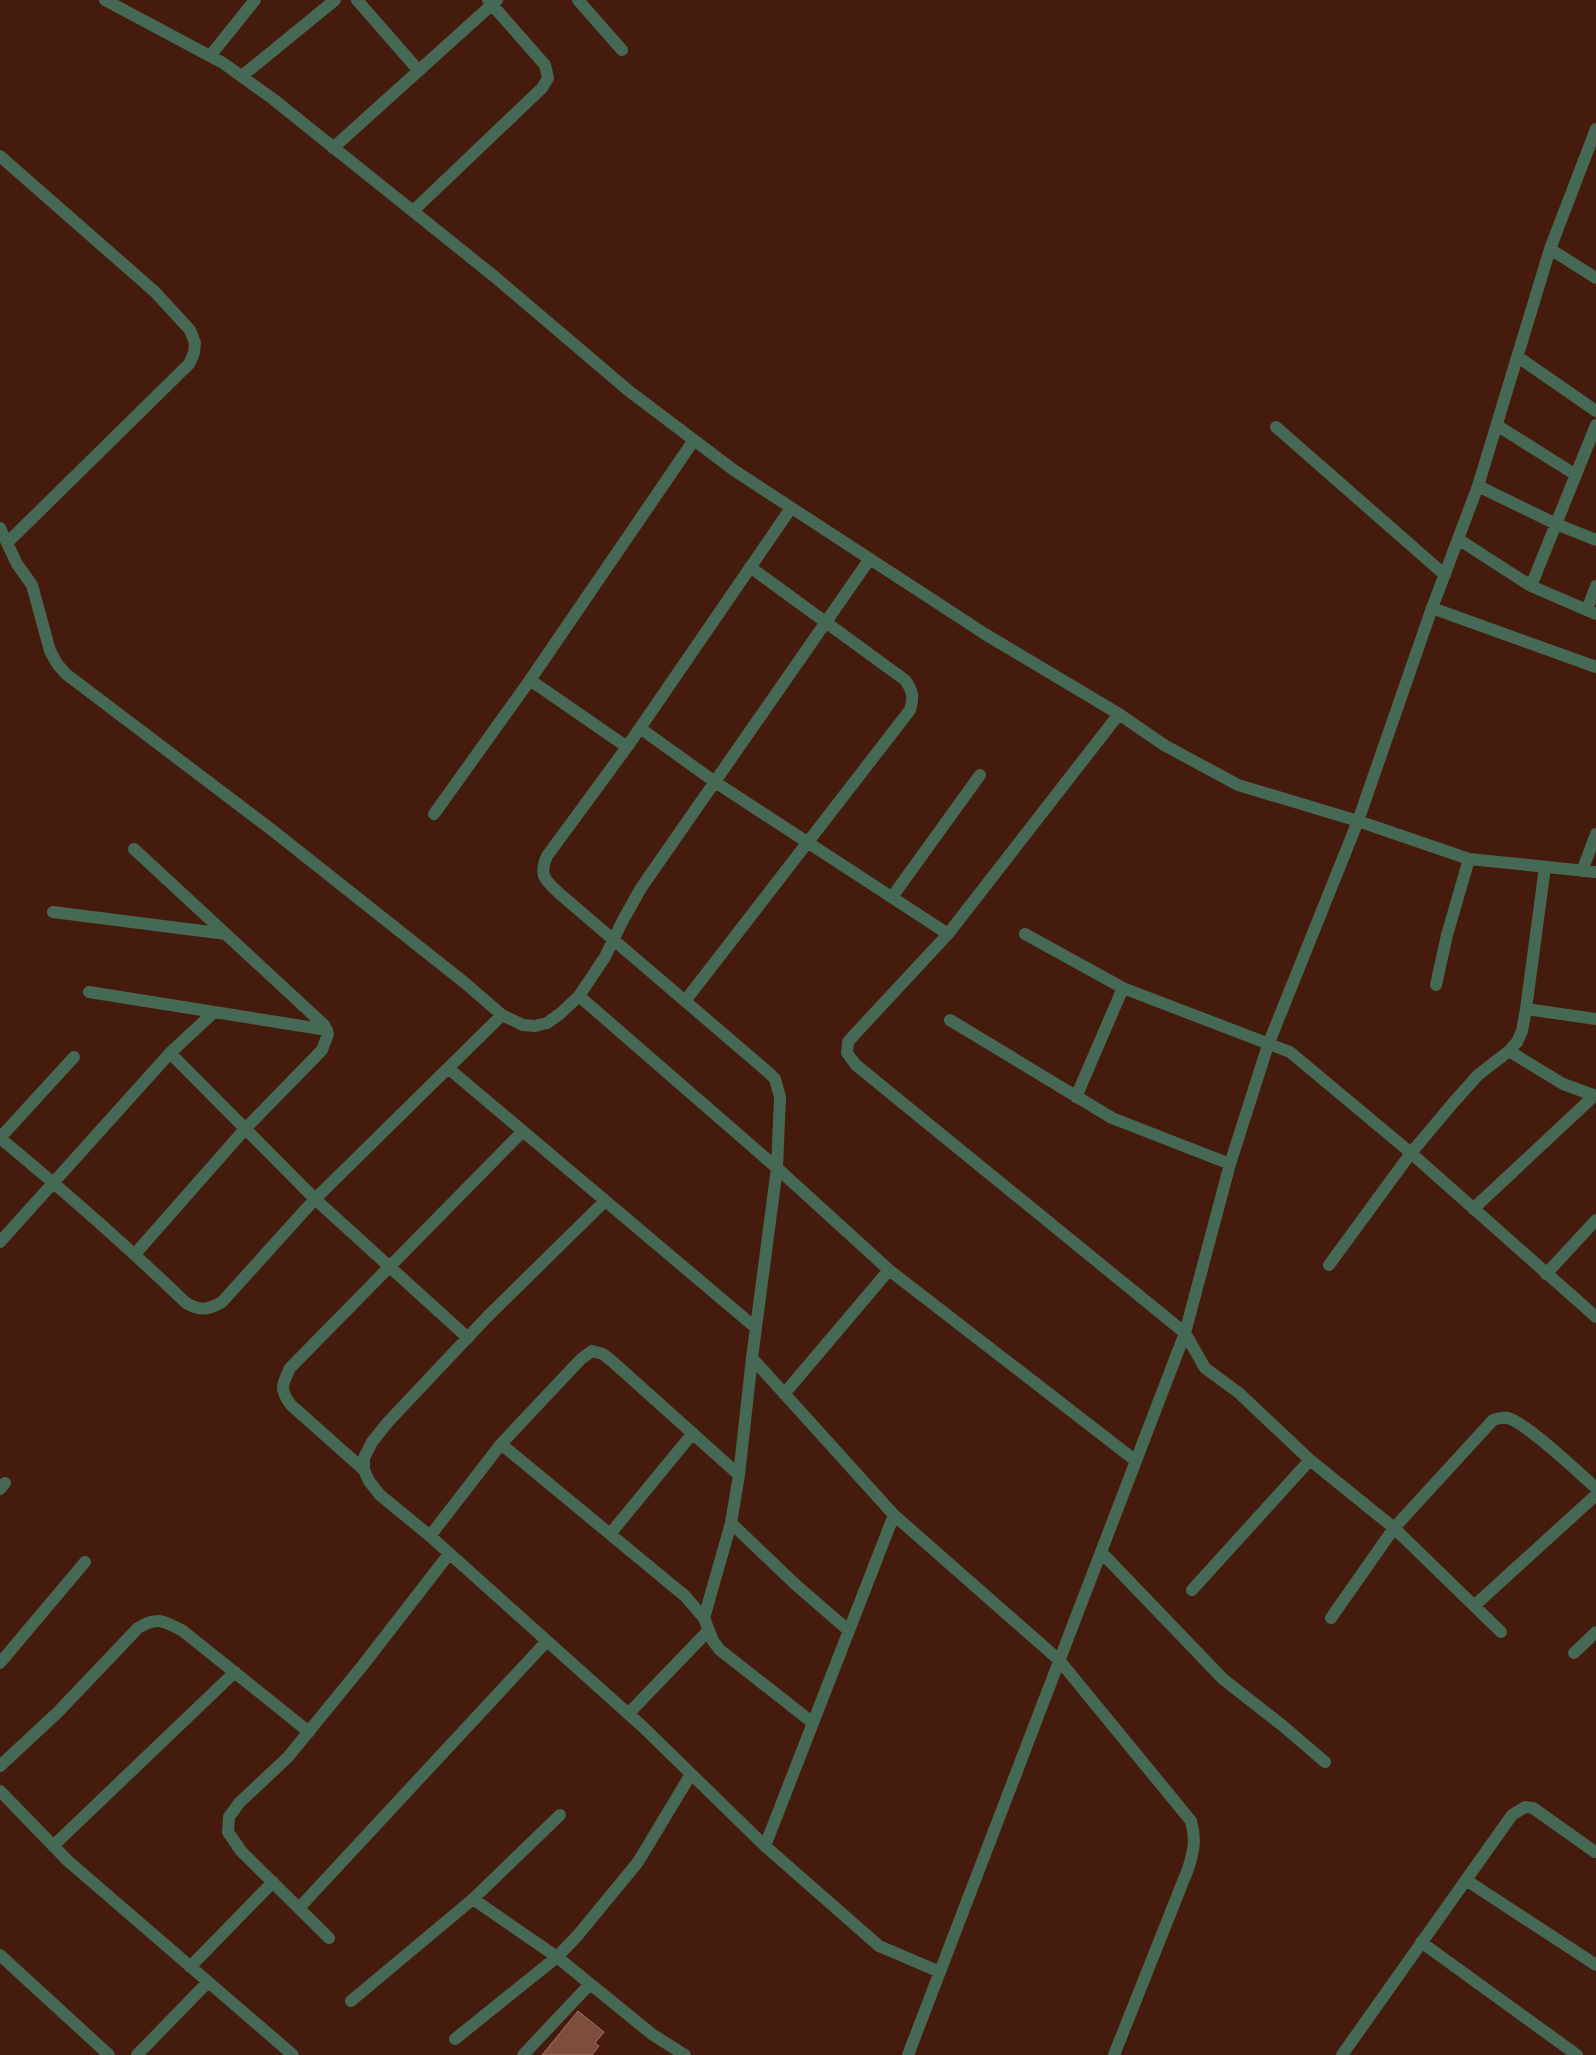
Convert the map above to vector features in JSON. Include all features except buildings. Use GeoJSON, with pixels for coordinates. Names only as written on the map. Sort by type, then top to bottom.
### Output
{"type":"FeatureCollection","features":[{"type":"Feature","properties":{"kind":"street"},"geometry":{"type":"LineString","coordinates":[[105,0],[210,56],[242,76],[273,99],[495,277],[628,391],[735,471],[984,634],[1119,714],[1164,745],[1238,785],[1358,821],[1469,859],[1596,872]]}},
{"type":"Feature","properties":{"kind":"street"},"geometry":{"type":"LineString","coordinates":[[242,76],[336,0]]}},
{"type":"Feature","properties":{"kind":"street"},"geometry":{"type":"LineString","coordinates":[[358,0],[419,70]]}},
{"type":"Feature","properties":{"kind":"street"},"geometry":{"type":"LineString","coordinates":[[578,0],[622,50]]}},
{"type":"Feature","properties":{"kind":"street"},"geometry":{"type":"LineString","coordinates":[[210,56],[251,2]]}},
{"type":"Feature","properties":{"kind":"street"},"geometry":{"type":"LineString","coordinates":[[333,148],[492,2],[546,65],[548,78],[542,88],[413,211]]}},
{"type":"Feature","properties":{"kind":"street"},"geometry":{"type":"LineString","coordinates":[[908,2055],[1185,1333],[1230,1164],[1268,1045],[1358,821],[1432,608],[1478,486],[1498,426],[1550,249],[1596,129]]}},
{"type":"Feature","properties":{"kind":"street"},"geometry":{"type":"LineString","coordinates":[[0,156],[155,292],[190,330],[195,343],[190,364],[7,543]]}},
{"type":"Feature","properties":{"kind":"street"},"geometry":{"type":"LineString","coordinates":[[1550,249],[1596,278]]}},
{"type":"Feature","properties":{"kind":"street"},"geometry":{"type":"LineString","coordinates":[[1518,357],[1596,411]]}},
{"type":"Feature","properties":{"kind":"street"},"geometry":{"type":"LineString","coordinates":[[1531,586],[1596,425]]}},
{"type":"Feature","properties":{"kind":"street"},"geometry":{"type":"LineString","coordinates":[[1498,426],[1576,475]]}},
{"type":"Feature","properties":{"kind":"street"},"geometry":{"type":"LineString","coordinates":[[1276,427],[1445,575]]}},
{"type":"Feature","properties":{"kind":"street"},"geometry":{"type":"LineString","coordinates":[[434,814],[530,680],[694,440]]}},
{"type":"Feature","properties":{"kind":"street"},"geometry":{"type":"LineString","coordinates":[[1478,486],[1556,524],[1596,540]]}},
{"type":"Feature","properties":{"kind":"street"},"geometry":{"type":"LineString","coordinates":[[704,1618],[731,1523],[739,1475],[777,1168],[781,1107],[779,1087],[775,1079],[549,884],[544,878],[542,870],[547,856],[627,747],[791,508]]}},
{"type":"Feature","properties":{"kind":"street"},"geometry":{"type":"LineString","coordinates":[[0,528],[34,592],[50,650],[58,665],[76,683],[272,830],[502,1015],[524,1025],[534,1026],[547,1023],[579,996],[605,957],[641,888],[870,560]]}},
{"type":"Feature","properties":{"kind":"street"},"geometry":{"type":"LineString","coordinates":[[1458,539],[1531,586],[1591,612],[1596,586]]}},
{"type":"Feature","properties":{"kind":"street"},"geometry":{"type":"LineString","coordinates":[[685,1001],[910,710],[913,700],[912,690],[905,680],[750,567]]}},
{"type":"Feature","properties":{"kind":"street"},"geometry":{"type":"LineString","coordinates":[[1432,608],[1596,667]]}},
{"type":"Feature","properties":{"kind":"street"},"geometry":{"type":"LineString","coordinates":[[530,680],[627,747]]}},
{"type":"Feature","properties":{"kind":"street"},"geometry":{"type":"LineString","coordinates":[[1119,714],[948,934],[855,1034],[847,1048],[849,1057],[856,1065],[1185,1333],[1205,1368],[1239,1393],[1310,1460],[1394,1528],[1502,1632]]}},
{"type":"Feature","properties":{"kind":"street"},"geometry":{"type":"LineString","coordinates":[[640,728],[715,782],[948,934]]}},
{"type":"Feature","properties":{"kind":"street"},"geometry":{"type":"LineString","coordinates":[[892,897],[980,775]]}},
{"type":"Feature","properties":{"kind":"street"},"geometry":{"type":"LineString","coordinates":[[1582,871],[1596,834]]}},
{"type":"Feature","properties":{"kind":"street"},"geometry":{"type":"LineString","coordinates":[[134,849],[324,1025],[327,1030],[328,1039],[322,1050],[245,1129],[135,1254]]}},
{"type":"Feature","properties":{"kind":"street"},"geometry":{"type":"LineString","coordinates":[[1436,985],[1447,935],[1469,859]]}},
{"type":"Feature","properties":{"kind":"street"},"geometry":{"type":"LineString","coordinates":[[1329,1265],[1411,1153],[1478,1075],[1509,1051],[1517,1042],[1522,1031],[1526,1009],[1545,867]]}},
{"type":"Feature","properties":{"kind":"street"},"geometry":{"type":"LineString","coordinates":[[53,912],[226,934]]}},
{"type":"Feature","properties":{"kind":"street"},"geometry":{"type":"LineString","coordinates":[[1025,934],[1123,988],[1290,1052],[1411,1153],[1596,1317]]}},
{"type":"Feature","properties":{"kind":"street"},"geometry":{"type":"LineString","coordinates":[[1076,1097],[1123,988]]}},
{"type":"Feature","properties":{"kind":"street"},"geometry":{"type":"LineString","coordinates":[[90,992],[327,1030]]}},
{"type":"Feature","properties":{"kind":"street"},"geometry":{"type":"LineString","coordinates":[[579,996],[777,1168],[888,1270],[1136,1461]]}},
{"type":"Feature","properties":{"kind":"street"},"geometry":{"type":"LineString","coordinates":[[1526,1009],[1596,1019]]}},
{"type":"Feature","properties":{"kind":"street"},"geometry":{"type":"LineString","coordinates":[[0,1242],[170,1053],[214,1012]]}},
{"type":"Feature","properties":{"kind":"street"},"geometry":{"type":"LineString","coordinates":[[74,1057],[0,1138],[54,1182],[135,1254],[186,1303],[195,1308],[206,1310],[222,1302],[315,1199],[502,1015]]}},
{"type":"Feature","properties":{"kind":"street"},"geometry":{"type":"LineString","coordinates":[[950,1020],[1112,1118],[1230,1164]]}},
{"type":"Feature","properties":{"kind":"street"},"geometry":{"type":"LineString","coordinates":[[1473,1209],[1595,1096],[1550,1077],[1509,1051]]}},
{"type":"Feature","properties":{"kind":"street"},"geometry":{"type":"LineString","coordinates":[[170,1053],[315,1199],[468,1338]]}},
{"type":"Feature","properties":{"kind":"street"},"geometry":{"type":"LineString","coordinates":[[448,1068],[756,1328]]}},
{"type":"Feature","properties":{"kind":"street"},"geometry":{"type":"LineString","coordinates":[[523,1132],[290,1368],[282,1384],[284,1395],[291,1405],[364,1470],[369,1481],[380,1494],[430,1536],[628,1714],[765,1846],[880,1946],[940,1972]]}},
{"type":"Feature","properties":{"kind":"street"},"geometry":{"type":"LineString","coordinates":[[364,1470],[364,1458],[372,1442],[388,1422],[468,1338],[605,1201]]}},
{"type":"Feature","properties":{"kind":"street"},"geometry":{"type":"LineString","coordinates":[[1546,1274],[1596,1220]]}},
{"type":"Feature","properties":{"kind":"street"},"geometry":{"type":"LineString","coordinates":[[784,1394],[888,1270]]}},
{"type":"Feature","properties":{"kind":"street"},"geometry":{"type":"LineString","coordinates":[[430,1536],[502,1444],[580,1359],[592,1351],[604,1354],[739,1475]]}},
{"type":"Feature","properties":{"kind":"street"},"geometry":{"type":"LineString","coordinates":[[752,1358],[894,1516],[1059,1660],[1191,1821],[1195,1835],[1195,1848],[1114,2055]]}},
{"type":"Feature","properties":{"kind":"street"},"geometry":{"type":"LineString","coordinates":[[1331,1618],[1394,1528],[1482,1429],[1493,1420],[1500,1417],[1513,1420],[1596,1488]]}},
{"type":"Feature","properties":{"kind":"street"},"geometry":{"type":"LineString","coordinates":[[610,1534],[692,1433]]}},
{"type":"Feature","properties":{"kind":"street"},"geometry":{"type":"LineString","coordinates":[[502,1444],[685,1596],[704,1618],[708,1631],[720,1650],[813,1723]]}},
{"type":"Feature","properties":{"kind":"street"},"geometry":{"type":"LineString","coordinates":[[1192,1590],[1310,1460]]}},
{"type":"Feature","properties":{"kind":"street"},"geometry":{"type":"LineString","coordinates":[[1474,1606],[1596,1494]]}},
{"type":"Feature","properties":{"kind":"street"},"geometry":{"type":"LineString","coordinates":[[765,1846],[894,1516]]}},
{"type":"Feature","properties":{"kind":"street"},"geometry":{"type":"LineString","coordinates":[[731,1523],[796,1585],[848,1630]]}},
{"type":"Feature","properties":{"kind":"street"},"geometry":{"type":"LineString","coordinates":[[1101,1552],[1223,1679],[1325,1762]]}},
{"type":"Feature","properties":{"kind":"street"},"geometry":{"type":"LineString","coordinates":[[329,1938],[231,1839],[227,1824],[229,1817],[238,1803],[288,1757],[309,1732],[449,1554]]}},
{"type":"Feature","properties":{"kind":"street"},"geometry":{"type":"LineString","coordinates":[[0,1663],[86,1562]]}},
{"type":"Feature","properties":{"kind":"street"},"geometry":{"type":"LineString","coordinates":[[0,1766],[58,1712],[138,1628],[150,1621],[158,1620],[169,1623],[183,1631],[309,1732]]}},
{"type":"Feature","properties":{"kind":"street"},"geometry":{"type":"LineString","coordinates":[[628,1714],[708,1631]]}},
{"type":"Feature","properties":{"kind":"street"},"geometry":{"type":"LineString","coordinates":[[1574,1653],[1596,1632]]}},
{"type":"Feature","properties":{"kind":"street"},"geometry":{"type":"LineString","coordinates":[[299,1908],[547,1641]]}},
{"type":"Feature","properties":{"kind":"street"},"geometry":{"type":"LineString","coordinates":[[53,1846],[235,1672]]}},
{"type":"Feature","properties":{"kind":"street"},"geometry":{"type":"LineString","coordinates":[[455,2039],[556,1957],[607,1902],[638,1862],[691,1774]]}},
{"type":"Feature","properties":{"kind":"street"},"geometry":{"type":"LineString","coordinates":[[0,1791],[53,1846],[293,2055]]}},
{"type":"Feature","properties":{"kind":"street"},"geometry":{"type":"LineString","coordinates":[[1342,2055],[1512,1815],[1525,1807],[1533,1808],[1596,1852]]}},
{"type":"Feature","properties":{"kind":"street"},"geometry":{"type":"LineString","coordinates":[[351,2001],[473,1899],[560,1815]]}},
{"type":"Feature","properties":{"kind":"street"},"geometry":{"type":"LineString","coordinates":[[1466,1880],[1596,1965]]}},
{"type":"Feature","properties":{"kind":"street"},"geometry":{"type":"LineString","coordinates":[[190,1967],[273,1882]]}},
{"type":"Feature","properties":{"kind":"street"},"geometry":{"type":"LineString","coordinates":[[473,1899],[556,1957],[678,2053]]}},
{"type":"Feature","properties":{"kind":"street"},"geometry":{"type":"LineString","coordinates":[[1422,1942],[1577,2055]]}},
{"type":"Feature","properties":{"kind":"street"},"geometry":{"type":"LineString","coordinates":[[0,1955],[109,2055]]}},
{"type":"Feature","properties":{"kind":"street"},"geometry":{"type":"LineString","coordinates":[[137,2055],[208,1982]]}},
{"type":"Feature","properties":{"kind":"street"},"geometry":{"type":"LineString","coordinates":[[523,2055],[590,1984]]}}]}
